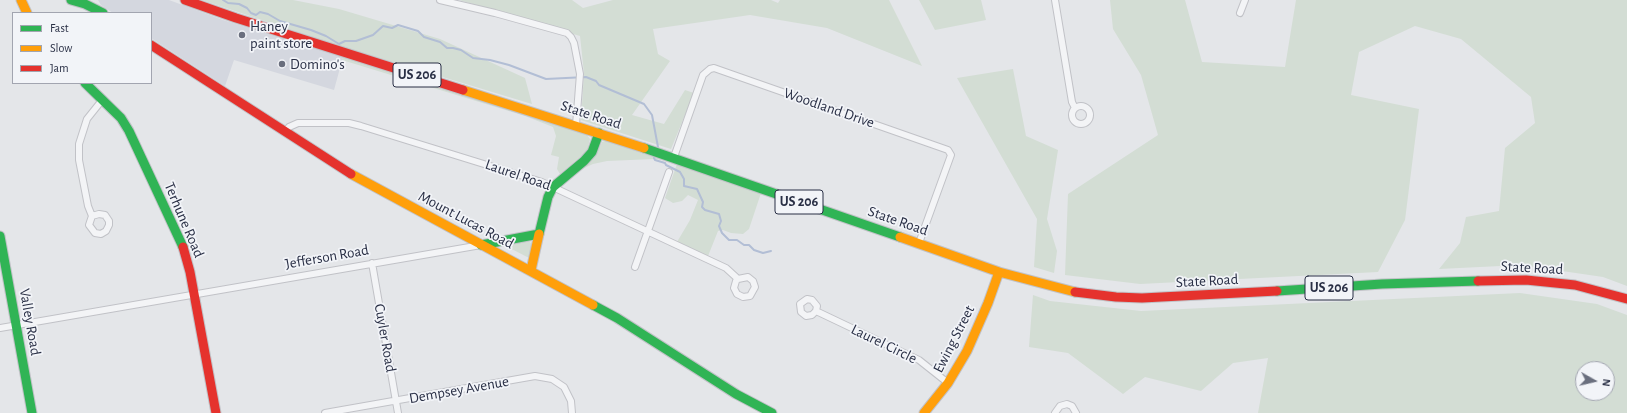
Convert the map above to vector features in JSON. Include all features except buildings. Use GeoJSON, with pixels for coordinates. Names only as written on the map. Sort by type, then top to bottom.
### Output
{"type":"FeatureCollection","features":[{"type":"Feature","properties":{"kind":"main road"},"geometry":{"type":"LineString","coordinates":[[21,0],[27,12]]}},
{"type":"Feature","properties":{"kind":"main road"},"geometry":{"type":"LineString","coordinates":[[28,0],[28,12]]}},
{"type":"Feature","properties":{"kind":"main road"},"geometry":{"type":"LineString","coordinates":[[71,0],[86,2],[101,12]]}},
{"type":"Feature","properties":{"kind":"main road","name":"State Road"},"geometry":{"type":"LineString","coordinates":[[186,0],[243,20],[674,157],[999,272],[1072,292],[1116,297],[1142,298],[1382,284],[1505,280],[1551,282],[1575,285],[1627,299]]}},
{"type":"Feature","properties":{"kind":"main road","name":"Mount Lucas Road"},"geometry":{"type":"LineString","coordinates":[[152,46],[345,172],[531,270],[617,318],[736,394],[772,413]]}},
{"type":"Feature","properties":{"kind":"main road","name":"Terhune Road"},"geometry":{"type":"LineString","coordinates":[[85,84],[103,99],[118,115],[129,131],[186,255],[216,413]]}},
{"type":"Feature","properties":{"kind":"main road"},"geometry":{"type":"LineString","coordinates":[[531,270],[548,197],[553,186],[584,161],[592,152],[599,133]]}},
{"type":"Feature","properties":{"kind":"main road","name":"Jefferson Road"},"geometry":{"type":"LineString","coordinates":[[481,245],[539,234]]}},
{"type":"Feature","properties":{"kind":"main road","name":"Valley Road"},"geometry":{"type":"LineString","coordinates":[[0,236],[32,413]]}},
{"type":"Feature","properties":{"kind":"main road","name":"Ewing Street"},"geometry":{"type":"LineString","coordinates":[[924,413],[948,384],[967,351],[988,303],[999,272]]}},
{"type":"Feature","properties":{"kind":"street"},"geometry":{"type":"LineString","coordinates":[[440,0],[495,13],[566,33],[574,43],[580,74],[576,125]]}},
{"type":"Feature","properties":{"kind":"street"},"geometry":{"type":"LineString","coordinates":[[1055,0],[1072,102],[1076,108]]}},
{"type":"Feature","properties":{"kind":"street"},"geometry":{"type":"LineString","coordinates":[[1240,13],[1245,0]]}},
{"type":"Feature","properties":{"kind":"street","name":"Woodland Drive"},"geometry":{"type":"LineString","coordinates":[[674,157],[703,76],[710,69],[718,69],[948,150],[951,156],[919,243]]}},
{"type":"Feature","properties":{"kind":"street"},"geometry":{"type":"LineString","coordinates":[[92,216],[88,206],[79,160],[79,144],[86,119],[103,99]]}},
{"type":"Feature","properties":{"kind":"street","name":"Laurel Road"},"geometry":{"type":"LineString","coordinates":[[284,132],[289,127],[298,123],[337,122],[362,126],[553,186],[726,268],[738,279]]}},
{"type":"Feature","properties":{"kind":"street"},"geometry":{"type":"LineString","coordinates":[[635,267],[669,172]]}},
{"type":"Feature","properties":{"kind":"street","name":"Jefferson Road"},"geometry":{"type":"LineString","coordinates":[[0,328],[481,245]]}},
{"type":"Feature","properties":{"kind":"street","name":"Cuyler Road"},"geometry":{"type":"LineString","coordinates":[[372,263],[398,413]]}},
{"type":"Feature","properties":{"kind":"street","name":"Laurel Circle"},"geometry":{"type":"LineString","coordinates":[[816,311],[919,360],[948,384]]}},
{"type":"Feature","properties":{"kind":"street","name":"Dempsey Avenue"},"geometry":{"type":"LineString","coordinates":[[325,413],[535,376],[544,377],[564,387],[571,401],[572,413]]}},
{"type":"Feature","properties":{"kind":"street"},"geometry":{"type":"LineString","coordinates":[[1055,413],[1060,406],[1066,404],[1072,406],[1076,413]]}},
{"type":"Feature","properties":{"kind":"shaded area"},"geometry":{"type":"Polygon","coordinates":[[[98,0],[169,0],[223,20],[343,57],[334,90],[234,60],[225,86],[152,39],[152,12],[112,12],[101,5],[98,0]]]}},
{"type":"Feature","properties":{"kind":"shaded area"},"geometry":{"type":"Polygon","coordinates":[[[202,0],[293,0],[339,9],[440,39],[525,78],[532,104],[340,46],[202,0]]]}},
{"type":"Feature","properties":{"kind":"shaded area"},"geometry":{"type":"Polygon","coordinates":[[[459,0],[572,0],[583,8],[613,0],[771,0],[778,3],[780,0],[889,0],[922,66],[827,28],[750,15],[653,29],[658,54],[670,61],[632,115],[664,124],[685,90],[694,93],[671,149],[581,120],[584,73],[580,36],[459,0]]]}},
{"type":"Feature","properties":{"kind":"shaded area"},"geometry":{"type":"Polygon","coordinates":[[[919,0],[981,0],[986,20],[935,30],[919,0]]]}},
{"type":"Feature","properties":{"kind":"shaded area"},"geometry":{"type":"Polygon","coordinates":[[[1110,0],[1185,0],[1202,62],[1285,67],[1296,0],[1627,0],[1627,286],[1603,277],[1521,265],[1439,269],[1460,243],[1466,217],[1499,211],[1505,148],[1535,123],[1531,97],[1461,39],[1415,26],[1359,52],[1351,95],[1419,109],[1405,220],[1378,272],[1140,284],[1065,275],[1068,194],[1158,135],[1141,75],[1113,29],[1110,0]]]}},
{"type":"Feature","properties":{"kind":"shaded area"},"geometry":{"type":"Polygon","coordinates":[[[343,57],[586,134],[590,139],[587,151],[560,174],[557,169],[559,157],[551,155],[556,136],[553,127],[525,116],[342,60],[343,57]]]}},
{"type":"Feature","properties":{"kind":"shaded area"},"geometry":{"type":"Polygon","coordinates":[[[1013,69],[1026,136],[1058,150],[1047,219],[1057,251],[1054,273],[1034,267],[1037,219],[957,78],[1013,69]]]}},
{"type":"Feature","properties":{"kind":"shaded area"},"geometry":{"type":"Polygon","coordinates":[[[605,141],[662,160],[607,161],[593,164],[582,169],[596,155],[602,142],[605,141]]]}},
{"type":"Feature","properties":{"kind":"shaded area"},"geometry":{"type":"Polygon","coordinates":[[[677,164],[761,193],[749,229],[743,234],[731,233],[723,230],[718,231],[708,256],[677,242],[690,220],[698,200],[688,195],[682,201],[673,203],[665,198],[677,164]]]}},
{"type":"Feature","properties":{"kind":"shaded area"},"geometry":{"type":"Polygon","coordinates":[[[527,241],[532,245],[529,258],[504,245],[527,241]]]}},
{"type":"Feature","properties":{"kind":"shaded area"},"geometry":{"type":"Polygon","coordinates":[[[1520,293],[1597,304],[1627,315],[1627,413],[1258,413],[1268,358],[1233,363],[1201,391],[1145,377],[1123,394],[1068,353],[1029,347],[1033,295],[1050,301],[1141,311],[1520,293]]]}},
{"type":"Feature","properties":{"kind":"waterway"},"geometry":{"type":"LineString","coordinates":[[223,0],[228,3],[239,4],[256,15],[260,12],[268,14],[280,21],[311,30],[326,36],[339,44],[345,41],[356,41],[373,35],[383,26],[392,28],[398,25],[418,31],[424,37],[440,42],[447,48],[461,50],[473,58],[490,60],[509,65],[546,79],[586,77],[596,81],[599,85],[644,104],[652,115],[658,147]]}},
{"type":"Feature","properties":{"kind":"waterway"},"geometry":{"type":"LineString","coordinates":[[654,158],[655,160],[665,163],[666,165],[680,172],[684,179],[684,186],[697,189],[703,202],[702,207],[705,210],[719,214],[721,221],[719,226],[722,233],[729,240],[737,240],[744,245],[749,245],[754,250],[763,253],[771,251]]}},
{"type":"Feature","properties":{"kind":"traffic: fast"},"geometry":{"type":"LineString","coordinates":[[71,0],[85,4],[101,12]]}},
{"type":"Feature","properties":{"kind":"traffic: fast"},"geometry":{"type":"LineString","coordinates":[[86,84],[121,118],[129,131],[183,247]]}},
{"type":"Feature","properties":{"kind":"traffic: fast"},"geometry":{"type":"LineString","coordinates":[[481,245],[539,234],[548,197],[553,187],[584,161],[592,152],[599,133]]}},
{"type":"Feature","properties":{"kind":"traffic: fast"},"geometry":{"type":"LineString","coordinates":[[644,148],[900,237]]}},
{"type":"Feature","properties":{"kind":"traffic: fast"},"geometry":{"type":"LineString","coordinates":[[0,236],[32,413]]}},
{"type":"Feature","properties":{"kind":"traffic: fast"},"geometry":{"type":"LineString","coordinates":[[1277,291],[1382,284],[1478,281]]}},
{"type":"Feature","properties":{"kind":"traffic: fast"},"geometry":{"type":"LineString","coordinates":[[593,305],[617,318],[736,394],[772,413]]}},
{"type":"Feature","properties":{"kind":"traffic: slow"},"geometry":{"type":"LineString","coordinates":[[21,0],[27,12]]}},
{"type":"Feature","properties":{"kind":"traffic: slow"},"geometry":{"type":"LineString","coordinates":[[463,90],[644,148]]}},
{"type":"Feature","properties":{"kind":"traffic: slow"},"geometry":{"type":"LineString","coordinates":[[351,174],[593,305]]}},
{"type":"Feature","properties":{"kind":"traffic: slow"},"geometry":{"type":"LineString","coordinates":[[531,270],[539,234]]}},
{"type":"Feature","properties":{"kind":"traffic: slow"},"geometry":{"type":"LineString","coordinates":[[900,237],[999,272],[1075,292]]}},
{"type":"Feature","properties":{"kind":"traffic: slow"},"geometry":{"type":"LineString","coordinates":[[924,413],[948,383],[967,351],[988,303],[999,272]]}},
{"type":"Feature","properties":{"kind":"traffic: jam"},"geometry":{"type":"LineString","coordinates":[[185,0],[236,18],[463,90]]}},
{"type":"Feature","properties":{"kind":"traffic: jam"},"geometry":{"type":"LineString","coordinates":[[152,46],[351,174]]}},
{"type":"Feature","properties":{"kind":"traffic: jam"},"geometry":{"type":"LineString","coordinates":[[183,247],[190,272],[216,413]]}},
{"type":"Feature","properties":{"kind":"traffic: jam"},"geometry":{"type":"LineString","coordinates":[[1478,281],[1526,280],[1575,285],[1627,299]]}},
{"type":"Feature","properties":{"kind":"traffic: jam"},"geometry":{"type":"LineString","coordinates":[[1075,292],[1116,297],[1142,298],[1277,291]]}},
{"type":"Feature","properties":{"kind":"place","name":"Haney paint store"},"geometry":{"type":"Point","coordinates":[242,35]}},
{"type":"Feature","properties":{"kind":"place","name":"Domino's"},"geometry":{"type":"Point","coordinates":[282,64]}}]}
